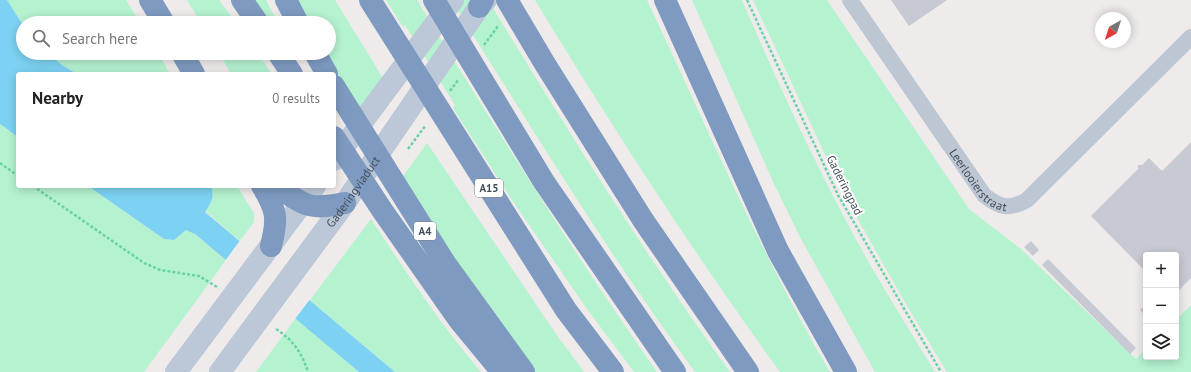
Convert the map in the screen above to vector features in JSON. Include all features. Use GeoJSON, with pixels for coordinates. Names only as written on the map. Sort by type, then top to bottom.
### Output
{"type":"FeatureCollection","features":[{"type":"Feature","properties":{"kind":"highway"},"geometry":{"type":"LineString","coordinates":[[150,0],[160,16]]}},
{"type":"Feature","properties":{"kind":"highway"},"geometry":{"type":"LineString","coordinates":[[242,0],[253,16]]}},
{"type":"Feature","properties":{"kind":"highway"},"geometry":{"type":"LineString","coordinates":[[286,0],[294,16]]}},
{"type":"Feature","properties":{"kind":"highway","name":"A15"},"geometry":{"type":"LineString","coordinates":[[370,0],[566,310],[613,372]]}},
{"type":"Feature","properties":{"kind":"highway"},"geometry":{"type":"LineString","coordinates":[[434,0],[544,182],[675,372]]}},
{"type":"Feature","properties":{"kind":"highway"},"geometry":{"type":"LineString","coordinates":[[507,0],[549,71],[643,220],[748,372]]}},
{"type":"Feature","properties":{"kind":"highway"},"geometry":{"type":"LineString","coordinates":[[665,0],[778,251],[846,372]]}},
{"type":"Feature","properties":{"kind":"highway"},"geometry":{"type":"LineString","coordinates":[[186,60],[193,72]]}},
{"type":"Feature","properties":{"kind":"highway"},"geometry":{"type":"LineString","coordinates":[[283,60],[291,72]]}},
{"type":"Feature","properties":{"kind":"highway"},"geometry":{"type":"LineString","coordinates":[[319,60],[326,72]]}},
{"type":"Feature","properties":{"kind":"highway","name":"A4"},"geometry":{"type":"LineString","coordinates":[[336,89],[445,263],[524,372]]}},
{"type":"Feature","properties":{"kind":"highway"},"geometry":{"type":"LineString","coordinates":[[336,140],[382,210],[459,320],[502,372]]}},
{"type":"Feature","properties":{"kind":"highway"},"geometry":{"type":"LineString","coordinates":[[263,188],[276,212],[275,231],[271,246]]}},
{"type":"Feature","properties":{"kind":"highway"},"geometry":{"type":"LineString","coordinates":[[285,188],[308,194],[313,207],[326,207],[345,203]]}},
{"type":"Feature","properties":{"kind":"street"},"geometry":{"type":"LineString","coordinates":[[336,157],[452,0]]}},
{"type":"Feature","properties":{"kind":"street","name":"Leerlooierstraat"},"geometry":{"type":"LineString","coordinates":[[850,0],[984,195],[1001,206],[1015,206],[1027,200],[1191,37]]}},
{"type":"Feature","properties":{"kind":"street","name":"Gaderingviaduct"},"geometry":{"type":"LineString","coordinates":[[220,372],[345,203],[483,2]]}},
{"type":"Feature","properties":{"kind":"street"},"geometry":{"type":"LineString","coordinates":[[176,372],[271,246],[308,194]]}},
{"type":"Feature","properties":{"kind":"path","name":"Gaderingpad"},"geometry":{"type":"LineString","coordinates":[[747,0],[838,195],[941,372]]}},
{"type":"Feature","properties":{"kind":"path"},"geometry":{"type":"LineString","coordinates":[[0,163],[16,175]]}},
{"type":"Feature","properties":{"kind":"path"},"geometry":{"type":"LineString","coordinates":[[36,188],[144,263],[160,270],[199,276],[218,288]]}},
{"type":"Feature","properties":{"kind":"path"},"geometry":{"type":"LineString","coordinates":[[276,328],[288,337],[296,346],[308,372]]}},
{"type":"Feature","properties":{"kind":"green space"},"geometry":{"type":"Polygon","coordinates":[[[7,0],[126,0],[136,16],[17,16],[7,0]]]}},
{"type":"Feature","properties":{"kind":"green space"},"geometry":{"type":"Polygon","coordinates":[[[187,0],[219,0],[231,16],[197,16],[187,0]]]}},
{"type":"Feature","properties":{"kind":"green space"},"geometry":{"type":"Polygon","coordinates":[[[252,0],[266,0],[274,16],[264,16],[252,0]]]}},
{"type":"Feature","properties":{"kind":"green space"},"geometry":{"type":"Polygon","coordinates":[[[296,0],[335,0],[383,78],[359,110],[329,60],[336,60],[336,16],[304,16],[296,0]]]}},
{"type":"Feature","properties":{"kind":"green space"},"geometry":{"type":"Polygon","coordinates":[[[386,0],[417,0],[534,188],[594,281],[657,372],[634,372],[587,309],[514,203],[453,108],[455,105],[405,25],[403,27],[386,0]]]}},
{"type":"Feature","properties":{"kind":"green space"},"geometry":{"type":"Polygon","coordinates":[[[451,0],[488,0],[575,141],[636,235],[666,281],[730,372],[695,372],[662,327],[600,235],[451,0]]]}},
{"type":"Feature","properties":{"kind":"green space"},"geometry":{"type":"Polygon","coordinates":[[[535,0],[647,0],[757,235],[804,327],[830,372],[780,372],[654,189],[535,0]]]}},
{"type":"Feature","properties":{"kind":"green space"},"geometry":{"type":"Polygon","coordinates":[[[692,0],[742,0],[787,102],[836,203],[880,281],[935,372],[875,372],[801,239],[775,186],[692,0]]]}},
{"type":"Feature","properties":{"kind":"green space"},"geometry":{"type":"Polygon","coordinates":[[[753,0],[827,0],[969,209],[1021,249],[1136,359],[1143,352],[1143,360],[1179,360],[1179,317],[1191,305],[1191,372],[947,372],[903,299],[843,193],[753,0]]]}},
{"type":"Feature","properties":{"kind":"green space"},"geometry":{"type":"Polygon","coordinates":[[[56,60],[162,60],[169,72],[74,72],[56,60]]]}},
{"type":"Feature","properties":{"kind":"green space"},"geometry":{"type":"Polygon","coordinates":[[[223,60],[262,60],[271,72],[230,72],[223,60]]]}},
{"type":"Feature","properties":{"kind":"green space"},"geometry":{"type":"Polygon","coordinates":[[[0,124],[16,136],[16,188],[91,188],[164,239],[174,240],[186,230],[191,231],[226,260],[144,372],[0,372],[0,124]]]}},
{"type":"Feature","properties":{"kind":"green space"},"geometry":{"type":"Polygon","coordinates":[[[427,143],[554,331],[584,372],[533,372],[521,355],[401,179],[427,143]]]}},
{"type":"Feature","properties":{"kind":"green space"},"geometry":{"type":"Polygon","coordinates":[[[212,188],[238,188],[254,213],[254,222],[240,241],[205,211],[212,200],[213,193],[212,188]]]}},
{"type":"Feature","properties":{"kind":"green space"},"geometry":{"type":"Polygon","coordinates":[[[371,219],[437,316],[481,372],[395,372],[310,300],[371,219]]]}},
{"type":"Feature","properties":{"kind":"green space"},"geometry":{"type":"Polygon","coordinates":[[[296,318],[359,372],[256,372],[296,318]]]}},
{"type":"Feature","properties":{"kind":"water"},"geometry":{"type":"Polygon","coordinates":[[[0,0],[7,0],[17,16],[16,16],[16,60],[56,60],[74,72],[16,72],[16,136],[0,124],[0,0]]]}},
{"type":"Feature","properties":{"kind":"water"},"geometry":{"type":"Polygon","coordinates":[[[91,188],[212,188],[213,193],[212,200],[205,212],[395,372],[359,372],[195,234],[186,230],[174,240],[164,239],[91,188]]]}},
{"type":"Feature","properties":{"kind":"pier"},"geometry":{"type":"Polygon","coordinates":[[[241,239],[311,298],[295,319],[225,261],[241,239]]]}},
{"type":"Feature","properties":{"kind":"building"},"geometry":{"type":"Polygon","coordinates":[[[891,0],[947,0],[909,26],[891,0]]]}},
{"type":"Feature","properties":{"kind":"building"},"geometry":{"type":"Polygon","coordinates":[[[1191,142],[1191,278],[1179,290],[1179,252],[1143,252],[1143,269],[1091,216],[1138,169],[1138,165],[1142,165],[1149,158],[1162,171],[1191,142]]]}},
{"type":"Feature","properties":{"kind":"building"},"geometry":{"type":"Polygon","coordinates":[[[1031,241],[1039,250],[1033,256],[1024,247],[1031,241]]]}},
{"type":"Feature","properties":{"kind":"building"},"geometry":{"type":"Polygon","coordinates":[[[1048,259],[1136,348],[1130,354],[1042,265],[1048,259]]]}}]}
